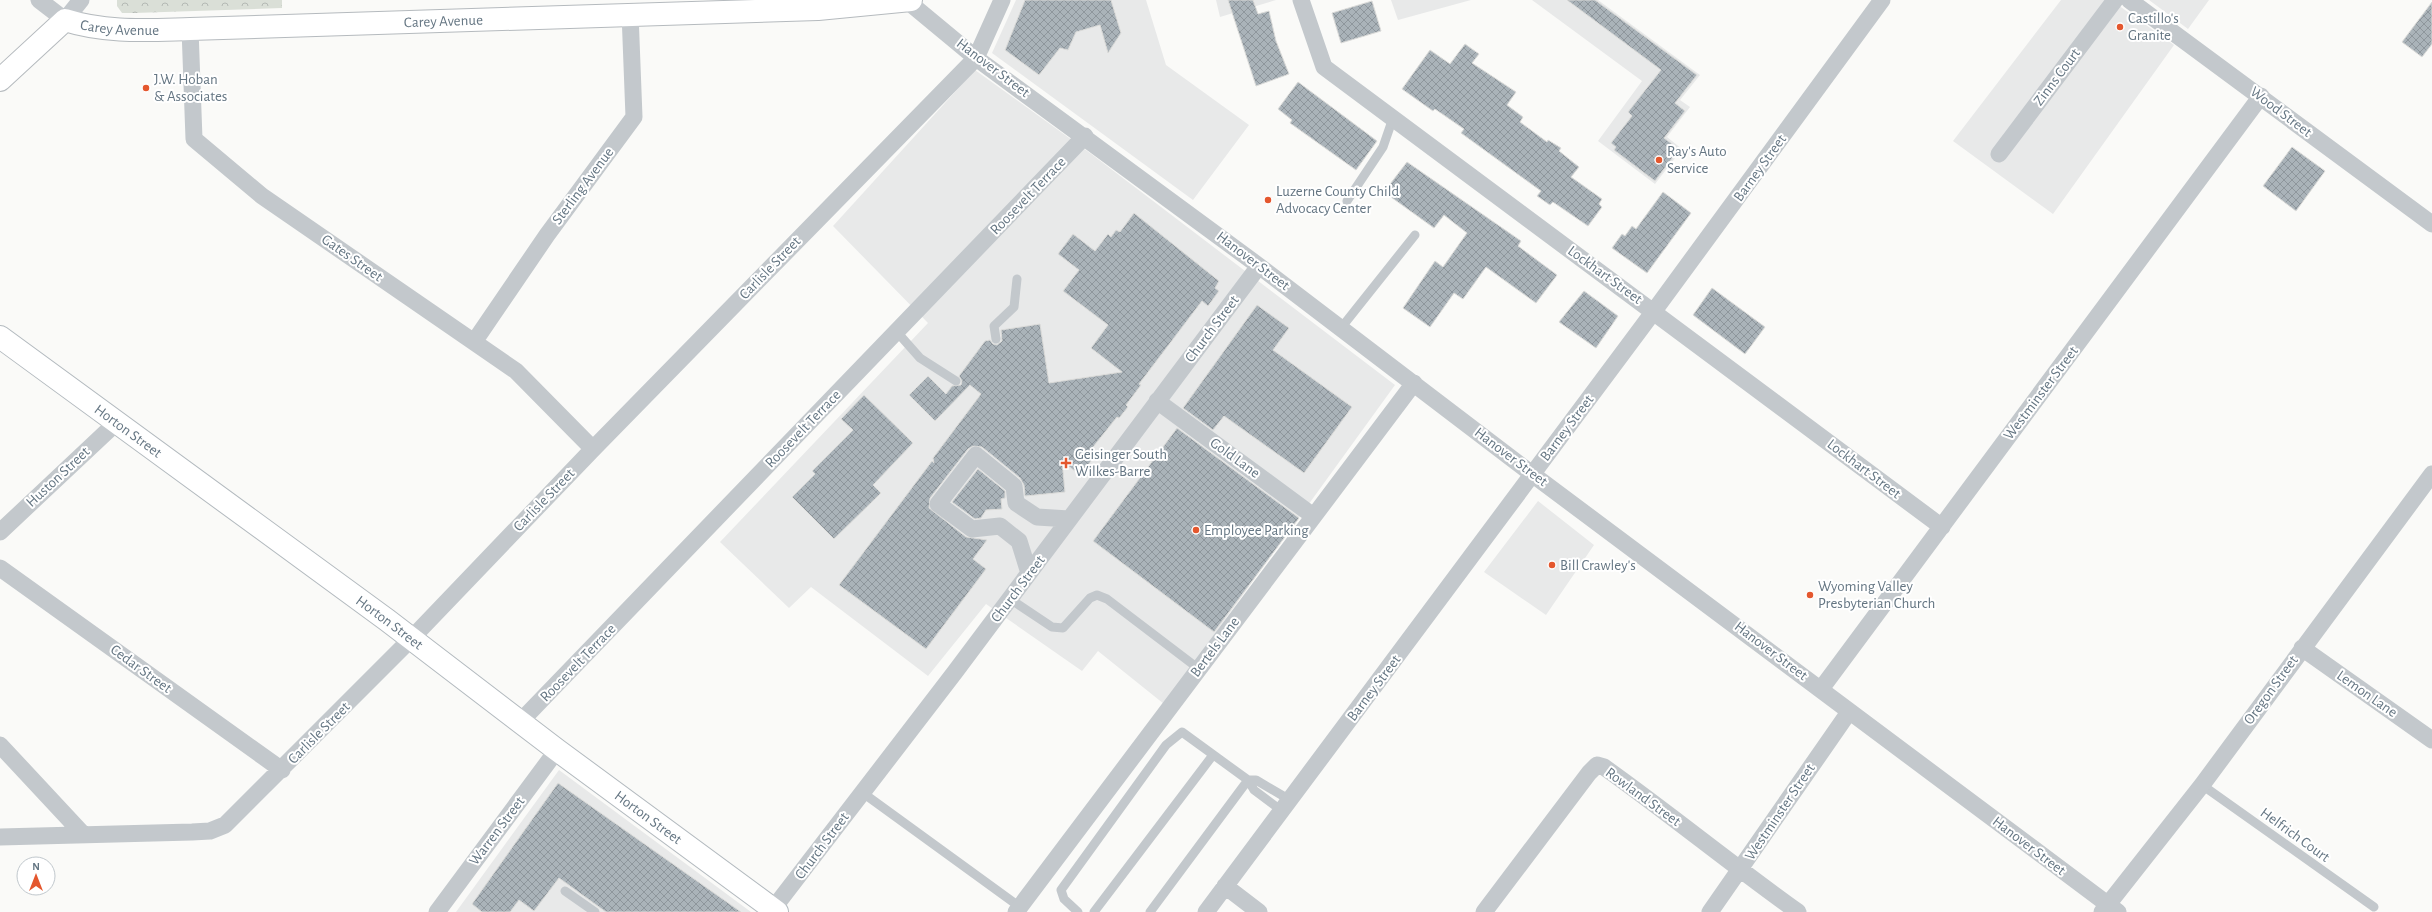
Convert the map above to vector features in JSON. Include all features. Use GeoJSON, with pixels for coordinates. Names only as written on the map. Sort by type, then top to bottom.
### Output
{"type":"FeatureCollection","features":[{"type":"Feature","properties":{"kind":"main road","name":"Carey Avenue"},"geometry":{"type":"LineString","coordinates":[[0,80],[65,20],[89,27],[121,31],[630,13],[818,9],[908,0]]}},
{"type":"Feature","properties":{"kind":"main road","name":"Horton Street"},"geometry":{"type":"LineString","coordinates":[[0,337],[412,640],[557,750],[775,911]]}},
{"type":"Feature","properties":{"kind":"street"},"geometry":{"type":"LineString","coordinates":[[39,0],[65,20],[81,0]]}},
{"type":"Feature","properties":{"kind":"street","name":"Hanover Street"},"geometry":{"type":"LineString","coordinates":[[908,0],[976,58],[1085,136],[1260,266],[1532,474],[1821,688],[1849,712],[2109,910]]}},
{"type":"Feature","properties":{"kind":"street","name":"Carlisle Street"},"geometry":{"type":"LineString","coordinates":[[0,837],[82,833],[210,831],[225,824],[282,770],[412,640],[593,449],[976,58],[1002,0]]}},
{"type":"Feature","properties":{"kind":"street","name":"Lockhart Street"},"geometry":{"type":"LineString","coordinates":[[1301,0],[1324,67],[1654,311],[1942,527]]}},
{"type":"Feature","properties":{"kind":"street","name":"Barney Street"},"geometry":{"type":"LineString","coordinates":[[1206,912],[1654,311],[1882,0]]}},
{"type":"Feature","properties":{"kind":"street","name":"Zinns Court"},"geometry":{"type":"LineString","coordinates":[[1999,154],[2115,0]]}},
{"type":"Feature","properties":{"kind":"street","name":"Wood Street"},"geometry":{"type":"LineString","coordinates":[[2130,0],[2432,224]]}},
{"type":"Feature","properties":{"kind":"street","name":"Sterling Avenue"},"geometry":{"type":"LineString","coordinates":[[474,342],[547,235],[634,117],[630,13]]}},
{"type":"Feature","properties":{"kind":"street","name":"Gates Street"},"geometry":{"type":"LineString","coordinates":[[190,29],[194,139],[262,196],[516,371],[593,449]]}},
{"type":"Feature","properties":{"kind":"street","name":"Westminster Street"},"geometry":{"type":"LineString","coordinates":[[1821,688],[2261,96]]}},
{"type":"Feature","properties":{"kind":"street","name":"Roosevelt Terrace"},"geometry":{"type":"LineString","coordinates":[[520,722],[1085,136]]}},
{"type":"Feature","properties":{"kind":"street","name":"Church Street"},"geometry":{"type":"LineString","coordinates":[[775,911],[1260,266]]}},
{"type":"Feature","properties":{"kind":"street","name":"Bertels Lane"},"geometry":{"type":"LineString","coordinates":[[1018,910],[1312,515],[1414,383]]}},
{"type":"Feature","properties":{"kind":"street","name":"Gold Lane"},"geometry":{"type":"LineString","coordinates":[[1157,401],[1312,515]]}},
{"type":"Feature","properties":{"kind":"street","name":"Huston Street"},"geometry":{"type":"LineString","coordinates":[[0,532],[116,423]]}},
{"type":"Feature","properties":{"kind":"street"},"geometry":{"type":"LineString","coordinates":[[1029,573],[1019,541],[1000,526],[972,529],[938,504],[976,455],[1014,486],[1016,503],[1037,517],[1070,519]]}},
{"type":"Feature","properties":{"kind":"street","name":"Oregon Street"},"geometry":{"type":"LineString","coordinates":[[2109,910],[2432,474]]}},
{"type":"Feature","properties":{"kind":"street","name":"Cedar Street"},"geometry":{"type":"LineString","coordinates":[[0,568],[282,770]]}},
{"type":"Feature","properties":{"kind":"street","name":"Lemon Lane"},"geometry":{"type":"LineString","coordinates":[[2302,648],[2432,740]]}},
{"type":"Feature","properties":{"kind":"street","name":"Westminster Street"},"geometry":{"type":"LineString","coordinates":[[1710,912],[1740,871],[1849,712]]}},
{"type":"Feature","properties":{"kind":"street"},"geometry":{"type":"LineString","coordinates":[[0,745],[82,833]]}},
{"type":"Feature","properties":{"kind":"street","name":"Warren Street"},"geometry":{"type":"LineString","coordinates":[[437,912],[557,750]]}},
{"type":"Feature","properties":{"kind":"street","name":"Rowland Street"},"geometry":{"type":"LineString","coordinates":[[1484,912],[1589,773],[1597,766],[1604,767],[1661,808],[1740,871],[1798,912]]}},
{"type":"Feature","properties":{"kind":"street"},"geometry":{"type":"LineString","coordinates":[[1224,886],[1259,912]]}},
{"type":"Feature","properties":{"kind":"lane"},"geometry":{"type":"LineString","coordinates":[[1347,202],[1383,147],[1393,118]]}},
{"type":"Feature","properties":{"kind":"lane"},"geometry":{"type":"LineString","coordinates":[[1341,328],[1414,235]]}},
{"type":"Feature","properties":{"kind":"lane"},"geometry":{"type":"LineString","coordinates":[[996,339],[994,326],[1014,307],[1017,279]]}},
{"type":"Feature","properties":{"kind":"lane"},"geometry":{"type":"LineString","coordinates":[[897,332],[920,358],[956,381]]}},
{"type":"Feature","properties":{"kind":"lane"},"geometry":{"type":"LineString","coordinates":[[1010,599],[1052,627],[1063,628],[1090,598],[1097,595],[1107,599],[1199,668]]}},
{"type":"Feature","properties":{"kind":"lane"},"geometry":{"type":"LineString","coordinates":[[1078,912],[1064,899],[1061,890],[1166,745],[1182,732],[1248,780],[1254,790],[1286,805]]}},
{"type":"Feature","properties":{"kind":"lane"},"geometry":{"type":"LineString","coordinates":[[1094,912],[1213,755]]}},
{"type":"Feature","properties":{"kind":"lane"},"geometry":{"type":"LineString","coordinates":[[1248,780],[1256,780],[1286,805]]}},
{"type":"Feature","properties":{"kind":"lane"},"geometry":{"type":"LineString","coordinates":[[1150,912],[1248,780]]}},
{"type":"Feature","properties":{"kind":"lane","name":"Helfrich Court"},"geometry":{"type":"LineString","coordinates":[[2202,784],[2374,907]]}},
{"type":"Feature","properties":{"kind":"lane"},"geometry":{"type":"LineString","coordinates":[[863,793],[1018,910]]}},
{"type":"Feature","properties":{"kind":"lane"},"geometry":{"type":"LineString","coordinates":[[565,892],[595,912]]}},
{"type":"Feature","properties":{"kind":"shaded area"},"geometry":{"type":"Polygon","coordinates":[[[1016,0],[1146,0],[1166,65],[1249,125],[1193,200],[992,53],[1016,0]]]}},
{"type":"Feature","properties":{"kind":"shaded area"},"geometry":{"type":"Polygon","coordinates":[[[1216,0],[1276,0],[1220,17],[1216,0]]]}},
{"type":"Feature","properties":{"kind":"shaded area"},"geometry":{"type":"Polygon","coordinates":[[[1391,0],[1471,0],[1398,20],[1391,0]]]}},
{"type":"Feature","properties":{"kind":"shaded area"},"geometry":{"type":"Polygon","coordinates":[[[1532,0],[1598,0],[1700,75],[1680,100],[1690,107],[1667,137],[1682,149],[1655,184],[1598,141],[1642,81],[1532,0]]]}},
{"type":"Feature","properties":{"kind":"shaded area"},"geometry":{"type":"Polygon","coordinates":[[[2061,0],[2111,0],[2174,45],[2053,214],[1953,141],[2061,0]]]}},
{"type":"Feature","properties":{"kind":"shaded area"},"geometry":{"type":"Polygon","coordinates":[[[2149,0],[2209,0],[2188,29],[2149,0]]]}},
{"type":"Feature","properties":{"kind":"shaded area","name":"Geisinger South Wilkes-Barre"},"geometry":{"type":"Polygon","coordinates":[[[975,70],[1090,153],[1395,385],[1164,704],[1098,651],[1082,671],[986,604],[928,676],[811,587],[789,608],[720,542],[928,323],[833,226],[975,70]]]}},
{"type":"Feature","properties":{"kind":"shaded area"},"geometry":{"type":"Polygon","coordinates":[[[1538,501],[1594,545],[1546,615],[1484,572],[1538,501]]]}},
{"type":"Feature","properties":{"kind":"shaded area"},"geometry":{"type":"Polygon","coordinates":[[[559,770],[751,912],[456,912],[559,770]]]}},
{"type":"Feature","properties":{"kind":"green space"},"geometry":{"type":"Polygon","coordinates":[[[117,0],[282,0],[282,8],[122,13],[117,6],[117,0]]]}},
{"type":"Feature","properties":{"kind":"building"},"geometry":{"type":"Polygon","coordinates":[[[1025,0],[1111,0],[1121,33],[1108,53],[1100,25],[1076,32],[1068,50],[1060,48],[1039,75],[1005,50],[1025,0]]]}},
{"type":"Feature","properties":{"kind":"building"},"geometry":{"type":"Polygon","coordinates":[[[1228,0],[1253,0],[1258,14],[1269,11],[1276,41],[1289,74],[1256,86],[1228,0]]]}},
{"type":"Feature","properties":{"kind":"building"},"geometry":{"type":"Polygon","coordinates":[[[1567,0],[1595,0],[1697,75],[1675,103],[1685,111],[1664,138],[1679,149],[1655,181],[1614,150],[1616,147],[1611,143],[1632,116],[1628,112],[1661,70],[1567,0]]]}},
{"type":"Feature","properties":{"kind":"building"},"geometry":{"type":"Polygon","coordinates":[[[1372,1],[1381,31],[1341,43],[1332,13],[1372,1]]]}},
{"type":"Feature","properties":{"kind":"building"},"geometry":{"type":"Polygon","coordinates":[[[2432,2],[2432,44],[2422,57],[2402,42],[2432,2]]]}},
{"type":"Feature","properties":{"kind":"building"},"geometry":{"type":"Polygon","coordinates":[[[1465,44],[1479,54],[1472,63],[1516,92],[1507,105],[1523,117],[1520,122],[1547,142],[1548,140],[1561,148],[1559,151],[1579,167],[1571,177],[1602,199],[1599,204],[1602,207],[1588,226],[1553,202],[1550,205],[1537,196],[1541,191],[1461,133],[1464,129],[1435,109],[1433,111],[1402,89],[1430,50],[1450,64],[1465,44]]]}},
{"type":"Feature","properties":{"kind":"building"},"geometry":{"type":"Polygon","coordinates":[[[1298,82],[1377,141],[1356,170],[1290,123],[1292,120],[1278,109],[1298,82]]]}},
{"type":"Feature","properties":{"kind":"building"},"geometry":{"type":"Polygon","coordinates":[[[2292,147],[2325,171],[2296,211],[2263,186],[2292,147]]]}},
{"type":"Feature","properties":{"kind":"building"},"geometry":{"type":"Polygon","coordinates":[[[1407,162],[1521,241],[1518,246],[1557,275],[1536,303],[1486,267],[1463,299],[1454,293],[1430,327],[1403,308],[1435,261],[1443,267],[1467,233],[1444,215],[1434,228],[1384,192],[1407,162]]]}},
{"type":"Feature","properties":{"kind":"building"},"geometry":{"type":"Polygon","coordinates":[[[1663,192],[1691,213],[1647,273],[1612,248],[1622,234],[1625,236],[1632,226],[1636,229],[1663,192]]]}},
{"type":"Feature","properties":{"kind":"building"},"geometry":{"type":"Polygon","coordinates":[[[1134,213],[1219,281],[1215,288],[1219,291],[1208,306],[1202,301],[1139,384],[1141,385],[1126,405],[1128,407],[1119,418],[1117,417],[1089,452],[1095,456],[1080,475],[1062,461],[1065,492],[1025,496],[1024,485],[1020,478],[982,447],[973,446],[968,449],[930,498],[929,508],[966,537],[987,540],[973,559],[986,569],[926,649],[839,585],[932,461],[934,463],[933,458],[981,394],[970,385],[935,421],[909,395],[928,376],[946,394],[952,386],[961,385],[962,381],[959,376],[985,341],[990,340],[993,344],[997,345],[1002,341],[1001,330],[1040,324],[1049,383],[1122,372],[1091,348],[1108,325],[1063,291],[1079,270],[1058,254],[1073,234],[1095,251],[1108,234],[1111,237],[1116,230],[1120,232],[1134,213]]]}},
{"type":"Feature","properties":{"kind":"building"},"geometry":{"type":"Polygon","coordinates":[[[1712,288],[1765,327],[1745,354],[1693,315],[1712,288]]]}},
{"type":"Feature","properties":{"kind":"building"},"geometry":{"type":"Polygon","coordinates":[[[1584,291],[1618,316],[1596,348],[1559,322],[1584,291]]]}},
{"type":"Feature","properties":{"kind":"building"},"geometry":{"type":"Polygon","coordinates":[[[1257,305],[1289,328],[1273,350],[1352,407],[1304,473],[1224,416],[1213,430],[1183,408],[1257,305]]]}},
{"type":"Feature","properties":{"kind":"building"},"geometry":{"type":"Polygon","coordinates":[[[864,395],[913,443],[873,485],[881,493],[834,539],[792,497],[815,474],[812,471],[853,430],[841,419],[864,395]]]}},
{"type":"Feature","properties":{"kind":"building","name":"Employee Parking"},"geometry":{"type":"Polygon","coordinates":[[[1177,428],[1299,518],[1214,632],[1093,541],[1177,428]]]}},
{"type":"Feature","properties":{"kind":"building"},"geometry":{"type":"Polygon","coordinates":[[[978,469],[1005,491],[1005,498],[1001,499],[1002,509],[986,510],[981,518],[975,519],[952,502],[978,469]]]}},
{"type":"Feature","properties":{"kind":"building"},"geometry":{"type":"Polygon","coordinates":[[[558,783],[741,912],[606,912],[559,878],[534,911],[519,900],[510,912],[482,912],[472,904],[558,783]]]}},
{"type":"Feature","properties":{"kind":"place","name":"Castillo's Granite"},"geometry":{"type":"Point","coordinates":[2120,27]}},
{"type":"Feature","properties":{"kind":"place","name":"J.W. Hoban & Associates"},"geometry":{"type":"Point","coordinates":[146,88]}},
{"type":"Feature","properties":{"kind":"place","name":"Ray's Auto Service"},"geometry":{"type":"Point","coordinates":[1659,160]}},
{"type":"Feature","properties":{"kind":"place","name":"Luzerne County Child Advocacy Center"},"geometry":{"type":"Point","coordinates":[1268,200]}},
{"type":"Feature","properties":{"kind":"place","name":"Geisinger South Wilkes-Barre"},"geometry":{"type":"Point","coordinates":[1066,463]}},
{"type":"Feature","properties":{"kind":"place","name":"Employee Parking"},"geometry":{"type":"Point","coordinates":[1196,530]}},
{"type":"Feature","properties":{"kind":"place","name":"Bill Crawley's"},"geometry":{"type":"Point","coordinates":[1552,565]}},
{"type":"Feature","properties":{"kind":"place","name":"Wyoming Valley Presbyterian Church"},"geometry":{"type":"Point","coordinates":[1810,595]}}]}
